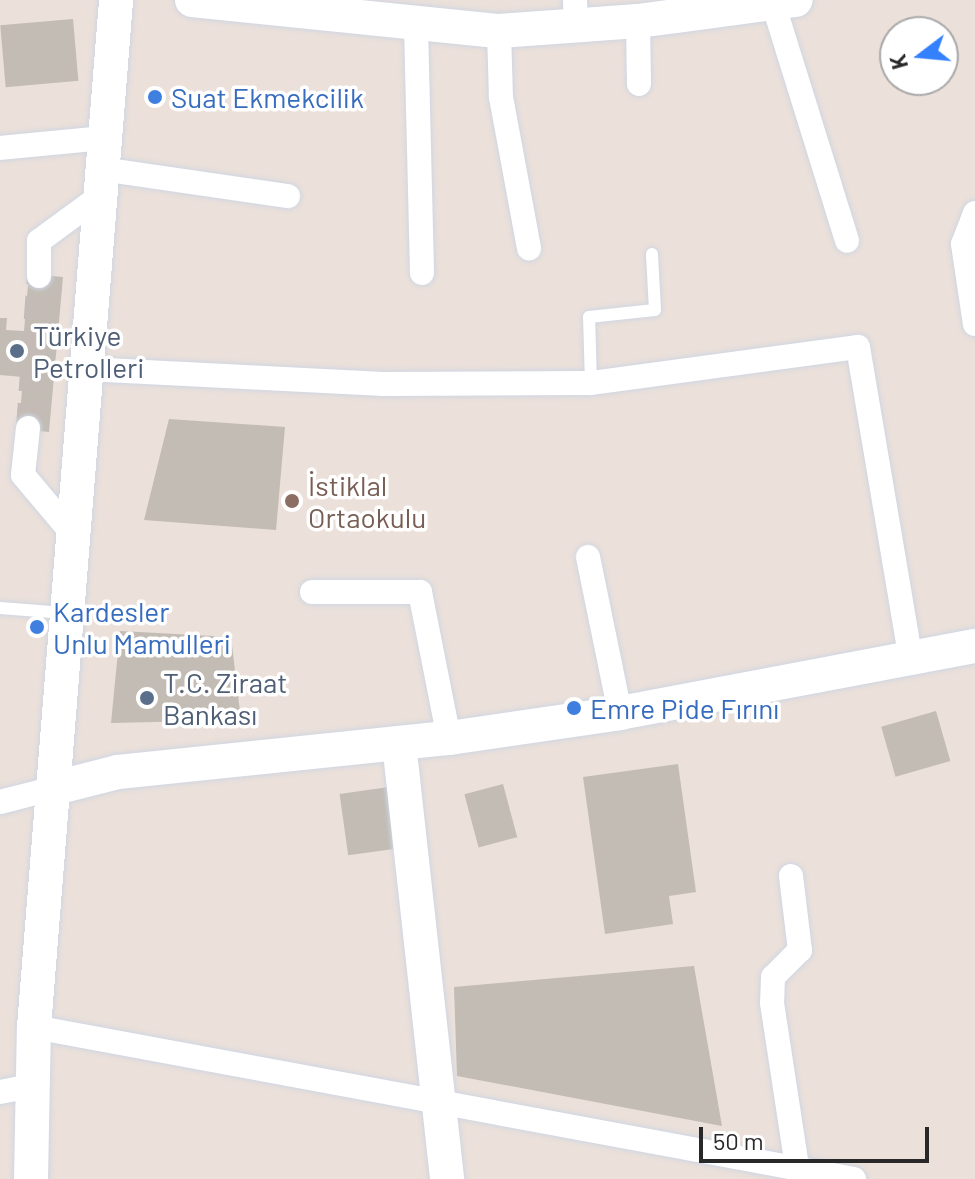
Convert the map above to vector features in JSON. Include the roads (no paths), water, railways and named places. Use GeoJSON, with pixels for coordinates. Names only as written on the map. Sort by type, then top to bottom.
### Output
{"type":"FeatureCollection","features":[{"type":"Feature","properties":{"kind":"street"},"geometry":{"type":"LineString","coordinates":[[31,1179],[16,1089],[34,1027],[71,532],[116,0]]}},
{"type":"Feature","properties":{"kind":"street"},"geometry":{"type":"LineString","coordinates":[[192,0],[416,26],[499,31],[575,13],[638,21],[702,6],[785,2],[847,241]]}},
{"type":"Feature","properties":{"kind":"street"},"geometry":{"type":"LineString","coordinates":[[638,21],[639,84]]}},
{"type":"Feature","properties":{"kind":"street"},"geometry":{"type":"LineString","coordinates":[[416,26],[422,273]]}},
{"type":"Feature","properties":{"kind":"street"},"geometry":{"type":"LineString","coordinates":[[499,31],[501,97],[529,248]]}},
{"type":"Feature","properties":{"kind":"street"},"geometry":{"type":"LineString","coordinates":[[0,148],[102,168],[288,196]]}},
{"type":"Feature","properties":{"kind":"street"},"geometry":{"type":"LineString","coordinates":[[39,276],[39,241],[102,168]]}},
{"type":"Feature","properties":{"kind":"street"},"geometry":{"type":"LineString","coordinates":[[975,213],[963,244],[975,324]]}},
{"type":"Feature","properties":{"kind":"street"},"geometry":{"type":"LineString","coordinates":[[86,369],[384,384],[591,383],[858,347],[911,659]]}},
{"type":"Feature","properties":{"kind":"street"},"geometry":{"type":"LineString","coordinates":[[28,428],[23,475],[71,532]]}},
{"type":"Feature","properties":{"kind":"street"},"geometry":{"type":"LineString","coordinates":[[588,557],[620,713]]}},
{"type":"Feature","properties":{"kind":"street"},"geometry":{"type":"LineString","coordinates":[[312,592],[420,592],[449,738]]}},
{"type":"Feature","properties":{"kind":"street"},"geometry":{"type":"LineString","coordinates":[[0,802],[118,772],[449,738],[620,713],[975,646]]}},
{"type":"Feature","properties":{"kind":"street"},"geometry":{"type":"LineString","coordinates":[[399,743],[435,1100],[447,1179]]}},
{"type":"Feature","properties":{"kind":"street"},"geometry":{"type":"LineString","coordinates":[[791,876],[800,950],[773,977],[772,1003],[798,1174]]}},
{"type":"Feature","properties":{"kind":"street"},"geometry":{"type":"LineString","coordinates":[[34,1027],[435,1100],[798,1174],[854,1179]]}},
{"type":"Feature","properties":{"kind":"lane"},"geometry":{"type":"LineString","coordinates":[[591,383],[589,317],[655,310],[652,254]]}},
{"type":"Feature","properties":{"kind":"lane"},"geometry":{"type":"LineString","coordinates":[[0,608],[65,613]]}},
{"type":"Feature","properties":{"kind":"tunnel"},"geometry":{"type":"LineString","coordinates":[[28,428],[39,276]]}},
{"type":"Feature","properties":{"kind":"place","name":"Suat Ekmekcilik"},"geometry":{"type":"Point","coordinates":[155,97]}},
{"type":"Feature","properties":{"kind":"place","name":"Türkiye Petrolleri"},"geometry":{"type":"Point","coordinates":[17,351]}},
{"type":"Feature","properties":{"kind":"place","name":"İstiklal Ortaokulu"},"geometry":{"type":"Point","coordinates":[292,501]}},
{"type":"Feature","properties":{"kind":"place","name":"Kardesler Unlu Mamulleri"},"geometry":{"type":"Point","coordinates":[37,627]}},
{"type":"Feature","properties":{"kind":"place","name":"T.C. Ziraat Bankası"},"geometry":{"type":"Point","coordinates":[147,698]}},
{"type":"Feature","properties":{"kind":"place","name":"Emre Pide Fırını"},"geometry":{"type":"Point","coordinates":[574,708]}}]}
